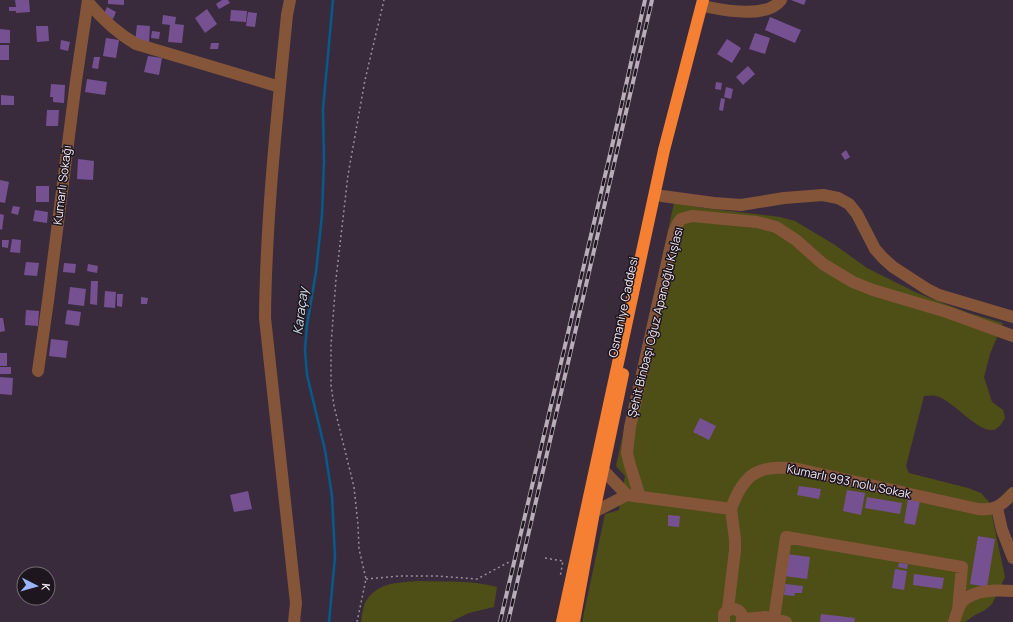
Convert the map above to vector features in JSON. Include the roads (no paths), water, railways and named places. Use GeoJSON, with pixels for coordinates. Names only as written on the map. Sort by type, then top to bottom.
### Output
{"type":"FeatureCollection","features":[{"type":"Feature","properties":{"kind":"highway","name":"Osmaniye Caddesi"},"geometry":{"type":"LineString","coordinates":[[574,622],[594,512],[684,94],[706,2]]}},
{"type":"Feature","properties":{"kind":"highway"},"geometry":{"type":"LineString","coordinates":[[562,622],[664,150],[706,2]]}},
{"type":"Feature","properties":{"kind":"street"},"geometry":{"type":"LineString","coordinates":[[290,0],[287,15],[274,146],[265,272],[264,318],[296,603],[294,622]]}},
{"type":"Feature","properties":{"kind":"street"},"geometry":{"type":"LineString","coordinates":[[706,2],[727,11],[762,10],[772,8],[778,5],[781,0]]}},
{"type":"Feature","properties":{"kind":"street"},"geometry":{"type":"LineString","coordinates":[[88,1],[99,16],[110,26],[136,44],[280,86]]}},
{"type":"Feature","properties":{"kind":"street","name":"Kumarlı Sokağı"},"geometry":{"type":"LineString","coordinates":[[38,371],[74,94],[88,1]]}},
{"type":"Feature","properties":{"kind":"street"},"geometry":{"type":"LineString","coordinates":[[662,196],[741,205],[784,198],[823,195],[838,198],[849,204],[857,214],[875,249],[894,267],[927,289],[938,294],[1013,317]]}},
{"type":"Feature","properties":{"kind":"street","name":"Şehit Binbaşı Oğuz Apanoğlu Kışlası"},"geometry":{"type":"LineString","coordinates":[[640,497],[627,453],[630,427],[674,232],[678,223],[685,218],[701,216],[750,221],[776,227],[791,236],[823,264],[853,282],[873,290],[947,312],[1013,336]]}},
{"type":"Feature","properties":{"kind":"street","name":"Kumarlı 993 nolu Sokak"},"geometry":{"type":"LineString","coordinates":[[731,509],[735,497],[747,480],[762,469],[772,467],[798,469],[978,509],[988,510],[997,508]]}},
{"type":"Feature","properties":{"kind":"street"},"geometry":{"type":"LineString","coordinates":[[603,470],[626,495]]}},
{"type":"Feature","properties":{"kind":"street"},"geometry":{"type":"LineString","coordinates":[[1013,493],[997,508],[1002,530],[1013,558]]}},
{"type":"Feature","properties":{"kind":"street"},"geometry":{"type":"LineString","coordinates":[[594,512],[626,495],[731,509],[735,550],[728,609],[724,614],[724,622]]}},
{"type":"Feature","properties":{"kind":"street"},"geometry":{"type":"LineString","coordinates":[[774,619],[786,537],[962,567],[958,610]]}},
{"type":"Feature","properties":{"kind":"street"},"geometry":{"type":"LineString","coordinates":[[954,622],[963,601],[975,594],[988,591],[1013,591]]}},
{"type":"Feature","properties":{"kind":"street"},"geometry":{"type":"LineString","coordinates":[[728,609],[732,608],[738,610],[742,615],[742,620],[754,617],[786,622]]}},
{"type":"Feature","properties":{"kind":"waterway","name":"Karaçay"},"geometry":{"type":"LineString","coordinates":[[329,622],[335,557],[332,496],[325,450],[307,375],[305,350],[322,215],[324,161],[323,109],[333,0]]}},
{"type":"Feature","properties":{"kind":"railway"},"geometry":{"type":"LineString","coordinates":[[500,622],[645,0]]}},
{"type":"Feature","properties":{"kind":"railway"},"geometry":{"type":"LineString","coordinates":[[508,622],[652,0]]}}]}
